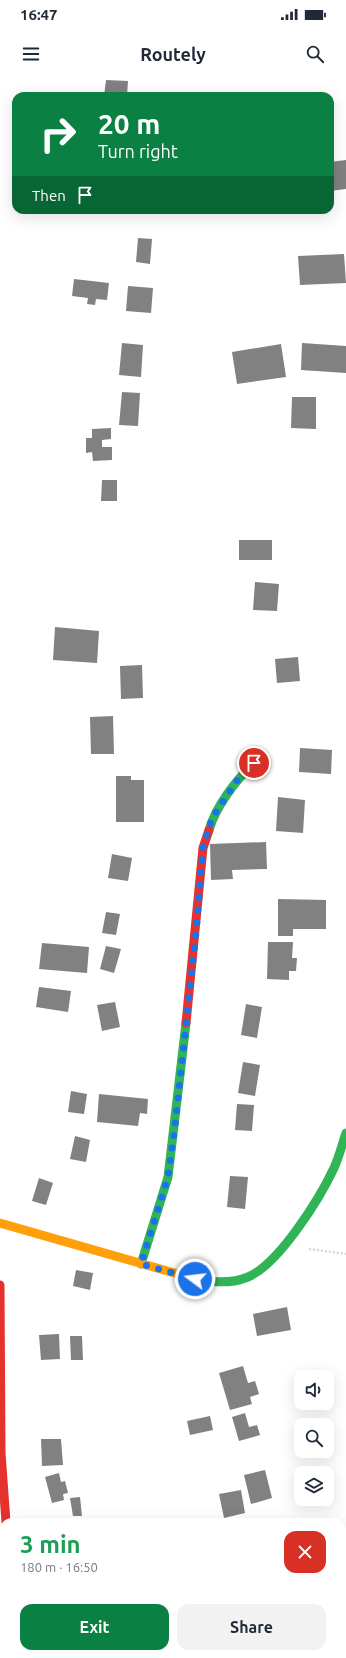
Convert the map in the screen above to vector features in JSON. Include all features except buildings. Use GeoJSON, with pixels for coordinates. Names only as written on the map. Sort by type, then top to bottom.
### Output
{"type":"FeatureCollection","features":[{"type":"Feature","properties":{"kind":"street"},"geometry":{"type":"LineString","coordinates":[[141,1264],[168,1177],[194,956],[203,848],[212,818],[240,776],[254,763]]}},
{"type":"Feature","properties":{"kind":"street"},"geometry":{"type":"LineString","coordinates":[[0,1223],[195,1279],[227,1282],[249,1277],[267,1266],[319,1197],[334,1167],[346,1133]]}},
{"type":"Feature","properties":{"kind":"street"},"geometry":{"type":"LineString","coordinates":[[0,1285],[1,1453],[6,1518]]}},
{"type":"Feature","properties":{"kind":"path"},"geometry":{"type":"LineString","coordinates":[[285,1244],[346,1254]]}},
{"type":"Feature","properties":{"kind":"traffic: fast"},"geometry":{"type":"LineString","coordinates":[[209,830],[216,812],[227,794],[240,777],[254,763]]}},
{"type":"Feature","properties":{"kind":"traffic: fast"},"geometry":{"type":"LineString","coordinates":[[141,1264],[168,1177],[186,1023]]}},
{"type":"Feature","properties":{"kind":"traffic: fast"},"geometry":{"type":"LineString","coordinates":[[185,1276],[216,1282],[241,1280],[260,1270],[273,1259],[309,1212],[328,1181],[346,1133]]}},
{"type":"Feature","properties":{"kind":"traffic: slow"},"geometry":{"type":"LineString","coordinates":[[0,1223],[185,1276]]}},
{"type":"Feature","properties":{"kind":"traffic: jam"},"geometry":{"type":"LineString","coordinates":[[186,1023],[203,848],[209,830]]}},
{"type":"Feature","properties":{"kind":"traffic: jam"},"geometry":{"type":"LineString","coordinates":[[0,1285],[1,1453],[6,1518]]}},
{"type":"Feature","properties":{"kind":"route"},"geometry":{"type":"LineString","coordinates":[[195,1279],[141,1264],[168,1177],[196,933],[203,848],[212,818],[240,776],[254,763]]}}]}
